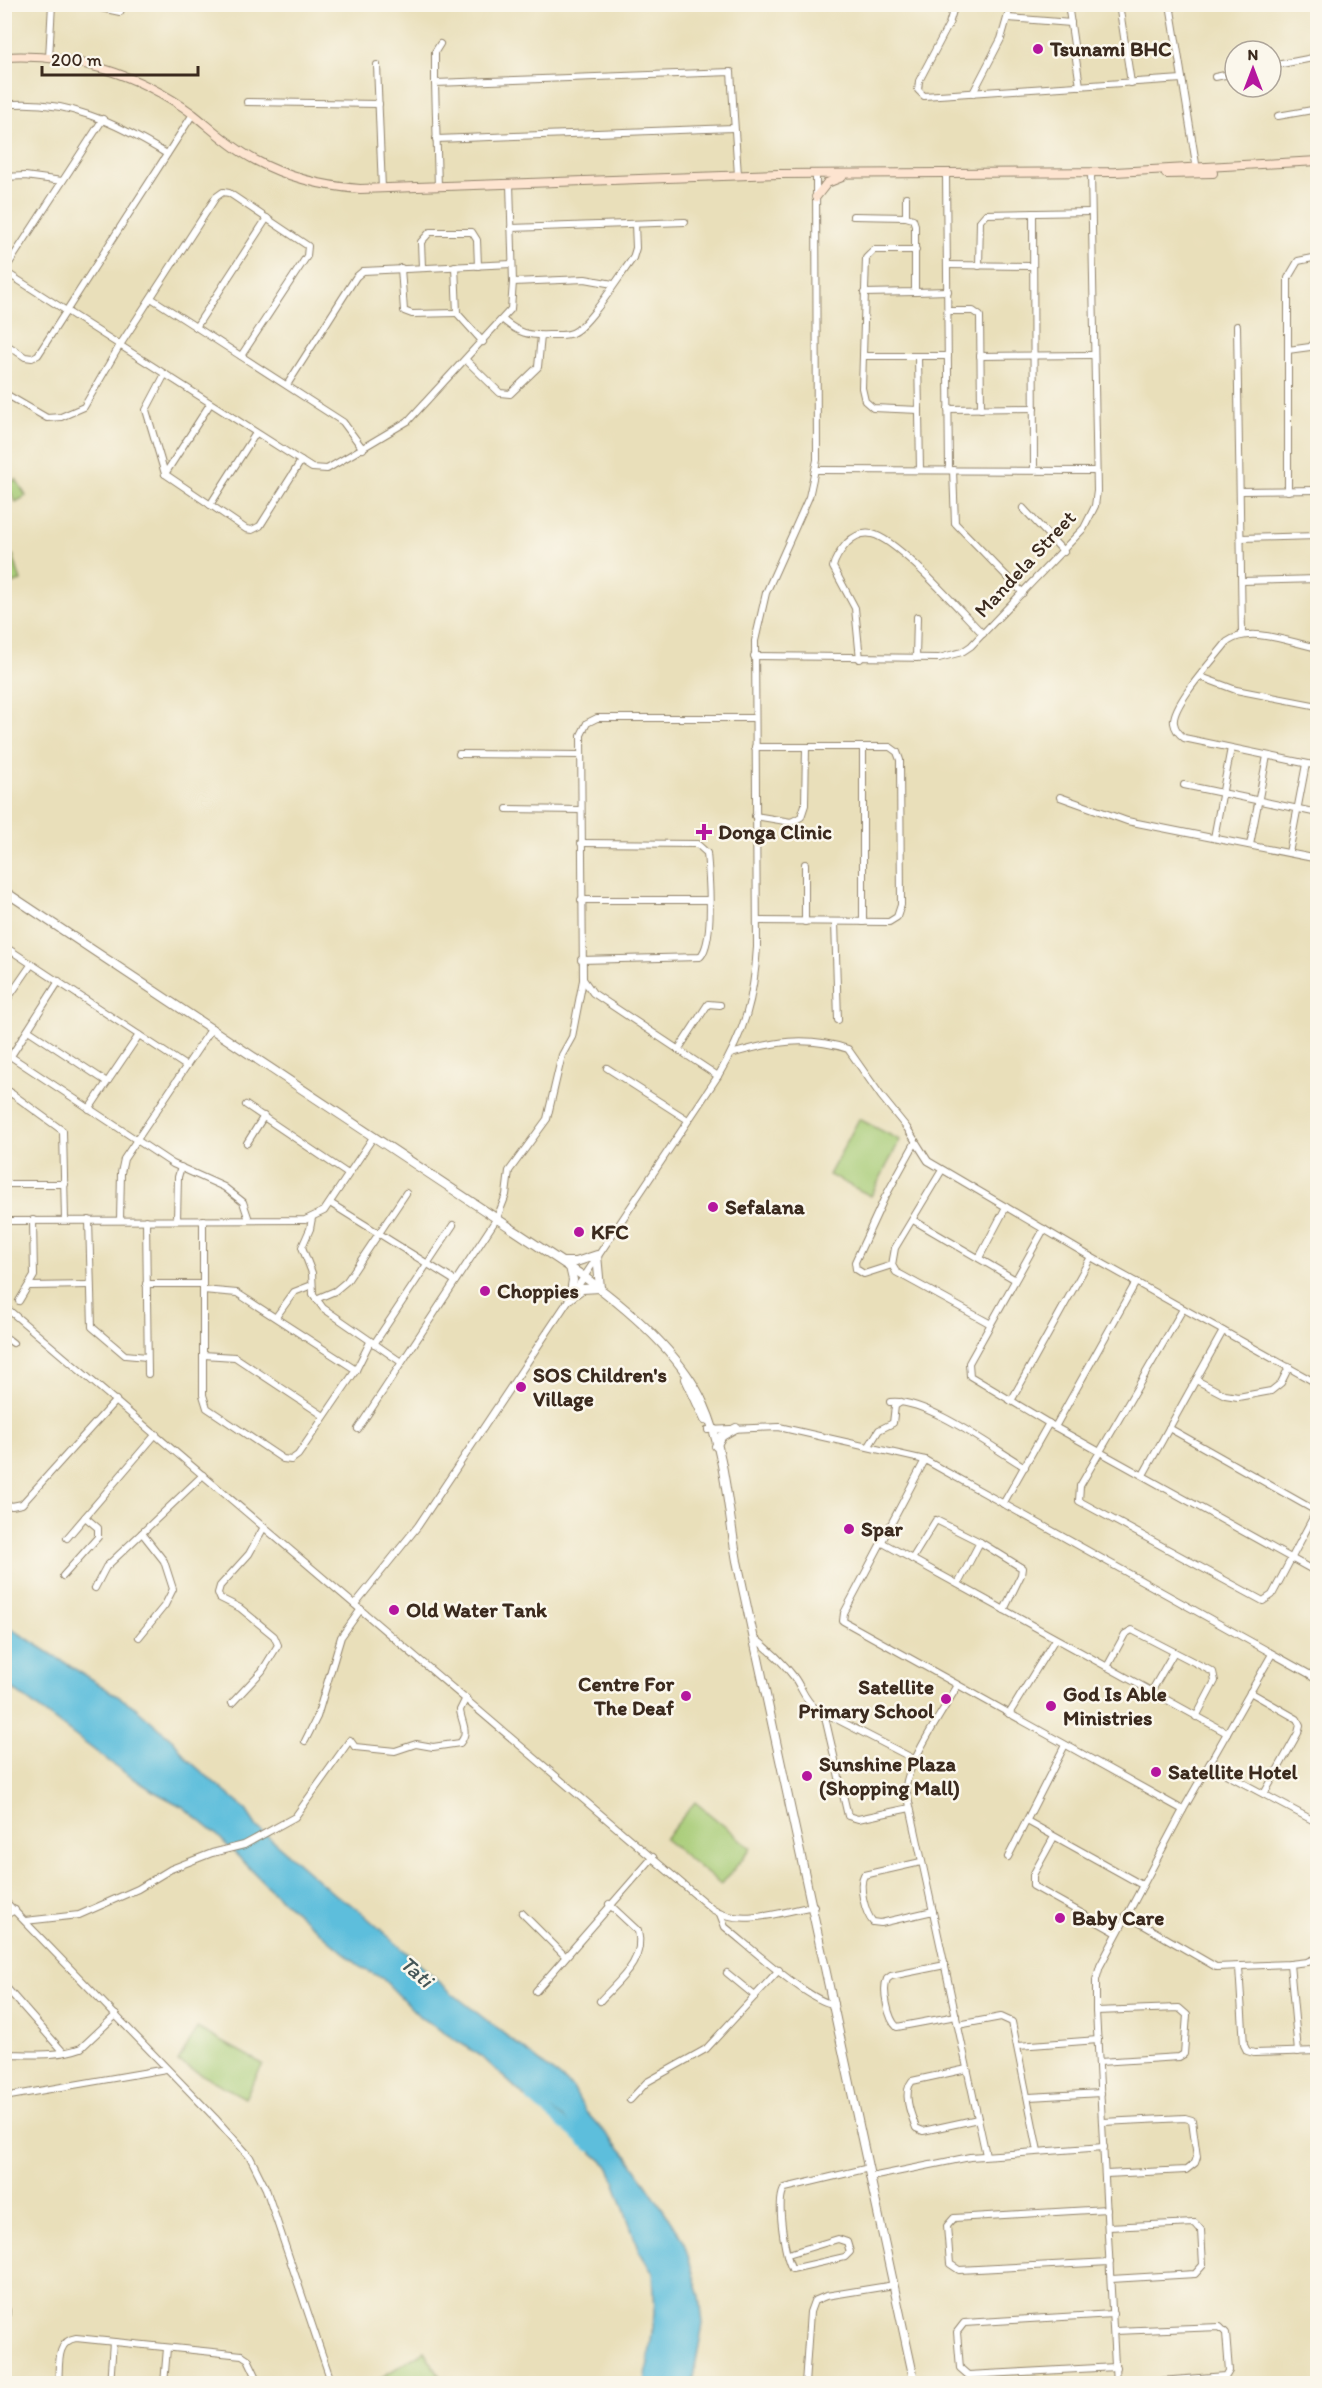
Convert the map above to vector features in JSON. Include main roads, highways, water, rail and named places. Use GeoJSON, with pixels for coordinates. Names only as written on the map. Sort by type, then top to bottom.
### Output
{"type":"FeatureCollection","features":[{"type":"Feature","properties":{"kind":"main road"},"geometry":{"type":"LineString","coordinates":[[4,57],[49,58],[96,66],[130,78],[193,114],[239,151],[274,170],[319,184],[382,189],[738,175],[1198,171],[1317,163]]}},
{"type":"Feature","properties":{"kind":"main road"},"geometry":{"type":"LineString","coordinates":[[816,198],[827,183],[848,175]]}},
{"type":"Feature","properties":{"kind":"water"},"geometry":{"type":"Polygon","coordinates":[[[4,1624],[135,1707],[174,1741],[187,1759],[246,1810],[257,1827],[334,1894],[354,1906],[453,1994],[573,2088],[585,2111],[628,2157],[683,2239],[700,2297],[703,2324],[692,2383],[645,2383],[655,2313],[653,2273],[639,2251],[609,2167],[592,2152],[562,2117],[550,2109],[532,2103],[481,2056],[421,2018],[382,1978],[362,1968],[280,1899],[215,1833],[183,1807],[122,1771],[5,1683],[4,1624]]]}},
{"type":"Feature","properties":{"kind":"waterway","name":"Tati"},"geometry":{"type":"LineString","coordinates":[[531,2098],[590,2147]]}},
{"type":"Feature","properties":{"kind":"place","name":"Tsunami BHC"},"geometry":{"type":"Point","coordinates":[1038,49]}},
{"type":"Feature","properties":{"kind":"place","name":"Donga Clinic"},"geometry":{"type":"Point","coordinates":[704,832]}},
{"type":"Feature","properties":{"kind":"place","name":"Sefalana"},"geometry":{"type":"Point","coordinates":[713,1207]}},
{"type":"Feature","properties":{"kind":"place","name":"KFC"},"geometry":{"type":"Point","coordinates":[579,1232]}},
{"type":"Feature","properties":{"kind":"place","name":"Choppies"},"geometry":{"type":"Point","coordinates":[485,1291]}},
{"type":"Feature","properties":{"kind":"place","name":"SOS Children's Village"},"geometry":{"type":"Point","coordinates":[521,1387]}},
{"type":"Feature","properties":{"kind":"place","name":"Spar"},"geometry":{"type":"Point","coordinates":[849,1529]}},
{"type":"Feature","properties":{"kind":"place","name":"Old Water Tank"},"geometry":{"type":"Point","coordinates":[394,1610]}},
{"type":"Feature","properties":{"kind":"place","name":"Centre For The Deaf"},"geometry":{"type":"Point","coordinates":[686,1696]}},
{"type":"Feature","properties":{"kind":"place","name":"Satellite Primary School"},"geometry":{"type":"Point","coordinates":[946,1699]}},
{"type":"Feature","properties":{"kind":"place","name":"God Is Able Ministries"},"geometry":{"type":"Point","coordinates":[1051,1706]}},
{"type":"Feature","properties":{"kind":"place","name":"Satellite Hotel"},"geometry":{"type":"Point","coordinates":[1156,1772]}},
{"type":"Feature","properties":{"kind":"place","name":"Sunshine Plaza (Shopping Mall)"},"geometry":{"type":"Point","coordinates":[807,1776]}},
{"type":"Feature","properties":{"kind":"place","name":"Baby Care"},"geometry":{"type":"Point","coordinates":[1060,1918]}}]}
